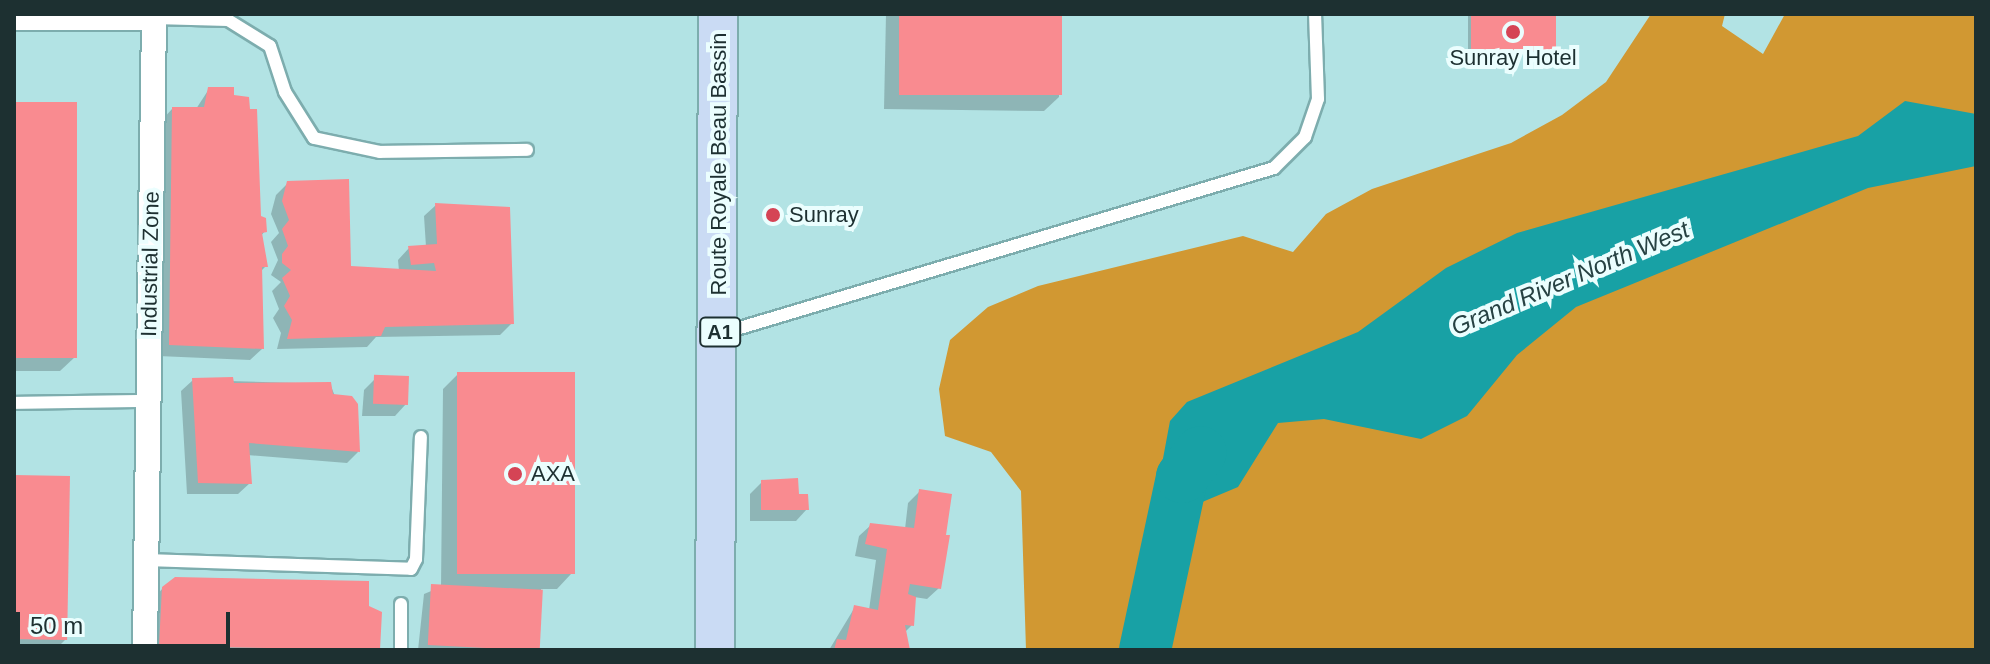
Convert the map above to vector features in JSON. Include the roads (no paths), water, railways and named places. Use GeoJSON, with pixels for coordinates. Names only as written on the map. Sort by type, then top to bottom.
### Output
{"type":"FeatureCollection","features":[{"type":"Feature","properties":{"kind":"main road","name":"Route Royale Beau Bassin"},"geometry":{"type":"LineString","coordinates":[[715,650],[720,334],[718,14]]}},
{"type":"Feature","properties":{"kind":"street"},"geometry":{"type":"LineString","coordinates":[[14,18],[154,18]]}},
{"type":"Feature","properties":{"kind":"street","name":"Industrial Zone"},"geometry":{"type":"LineString","coordinates":[[145,650],[154,18]]}},
{"type":"Feature","properties":{"kind":"lane"},"geometry":{"type":"LineString","coordinates":[[720,334],[1274,168],[1305,137],[1318,99],[1315,14]]}},
{"type":"Feature","properties":{"kind":"lane"},"geometry":{"type":"LineString","coordinates":[[154,18],[228,20],[270,46],[285,92],[314,138],[380,152],[527,150]]}},
{"type":"Feature","properties":{"kind":"lane"},"geometry":{"type":"LineString","coordinates":[[14,403],[148,401]]}},
{"type":"Feature","properties":{"kind":"lane"},"geometry":{"type":"LineString","coordinates":[[146,560],[411,569],[416,559],[421,437]]}},
{"type":"Feature","properties":{"kind":"lane"},"geometry":{"type":"LineString","coordinates":[[401,604],[401,650]]}},
{"type":"Feature","properties":{"kind":"water"},"geometry":{"type":"Polygon","coordinates":[[[1905,101],[1976,114],[1976,166],[1868,188],[1576,307],[1517,355],[1467,416],[1421,439],[1324,419],[1278,423],[1238,487],[1169,516],[1156,496],[1170,421],[1187,402],[1358,332],[1446,268],[1517,233],[1858,136],[1905,101]]]}},
{"type":"Feature","properties":{"kind":"waterway","name":"Grand River North West"},"geometry":{"type":"LineString","coordinates":[[1145,650],[1182,477],[1201,452]]}},
{"type":"Feature","properties":{"kind":"place","name":"Sunray Hotel"},"geometry":{"type":"Point","coordinates":[1513,32]}},
{"type":"Feature","properties":{"kind":"place","name":"Sunray"},"geometry":{"type":"Point","coordinates":[773,215]}},
{"type":"Feature","properties":{"kind":"place","name":"AXA"},"geometry":{"type":"Point","coordinates":[515,474]}}]}
